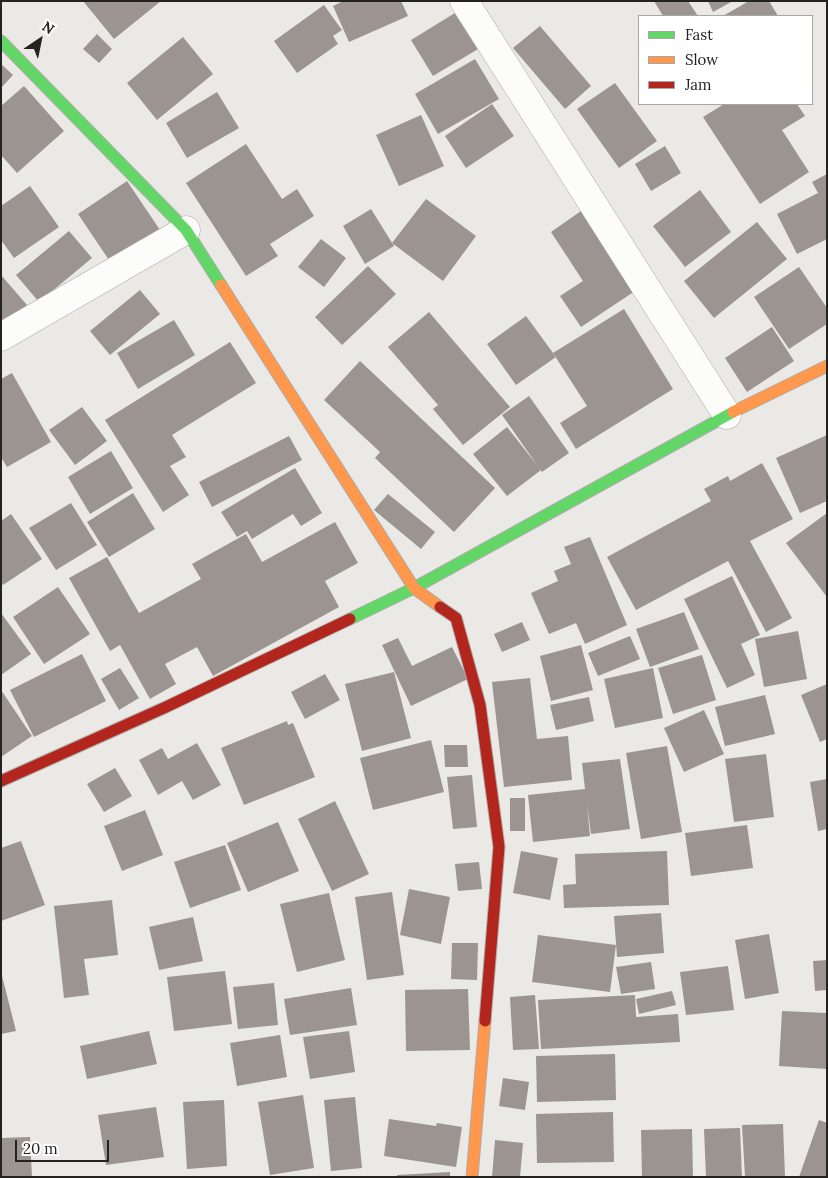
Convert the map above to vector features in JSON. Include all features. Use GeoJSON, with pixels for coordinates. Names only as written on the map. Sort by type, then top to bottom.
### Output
{"type":"FeatureCollection","features":[{"type":"Feature","properties":{"kind":"street"},"geometry":{"type":"LineString","coordinates":[[464,1],[727,415]]}},
{"type":"Feature","properties":{"kind":"street"},"geometry":{"type":"LineString","coordinates":[[1,41],[186,230],[414,588],[456,618],[480,705],[499,847],[472,1177]]}},
{"type":"Feature","properties":{"kind":"street"},"geometry":{"type":"LineString","coordinates":[[1,337],[186,230]]}},
{"type":"Feature","properties":{"kind":"street"},"geometry":{"type":"LineString","coordinates":[[1,781],[166,707],[414,588],[727,415],[827,366]]}},
{"type":"Feature","properties":{"kind":"building"},"geometry":{"type":"Polygon","coordinates":[[[83,1],[161,1],[114,39],[83,1]]]}},
{"type":"Feature","properties":{"kind":"building"},"geometry":{"type":"Polygon","coordinates":[[[343,1],[401,1],[408,16],[349,42],[333,6],[343,1]]]}},
{"type":"Feature","properties":{"kind":"building"},"geometry":{"type":"Polygon","coordinates":[[[654,1],[688,1],[697,15],[662,15],[654,1]]]}},
{"type":"Feature","properties":{"kind":"building"},"geometry":{"type":"Polygon","coordinates":[[[708,1],[733,1],[713,12],[708,1]]]}},
{"type":"Feature","properties":{"kind":"building"},"geometry":{"type":"Polygon","coordinates":[[[749,1],[769,1],[777,15],[725,15],[749,1]]]}},
{"type":"Feature","properties":{"kind":"building"},"geometry":{"type":"Polygon","coordinates":[[[324,5],[342,30],[333,36],[338,44],[297,73],[274,41],[324,5]]]}},
{"type":"Feature","properties":{"kind":"building"},"geometry":{"type":"Polygon","coordinates":[[[455,13],[478,49],[433,76],[411,40],[455,13]]]}},
{"type":"Feature","properties":{"kind":"building"},"geometry":{"type":"Polygon","coordinates":[[[540,26],[591,86],[565,109],[513,48],[540,26]]]}},
{"type":"Feature","properties":{"kind":"building"},"geometry":{"type":"Polygon","coordinates":[[[97,34],[112,49],[99,63],[83,49],[97,34]]]}},
{"type":"Feature","properties":{"kind":"building"},"geometry":{"type":"Polygon","coordinates":[[[183,37],[213,74],[157,120],[127,83],[183,37]]]}},
{"type":"Feature","properties":{"kind":"building"},"geometry":{"type":"Polygon","coordinates":[[[475,59],[499,99],[438,134],[415,94],[475,59]]]}},
{"type":"Feature","properties":{"kind":"building"},"geometry":{"type":"Polygon","coordinates":[[[1,64],[13,75],[1,88],[1,64]]]}},
{"type":"Feature","properties":{"kind":"building"},"geometry":{"type":"Polygon","coordinates":[[[615,83],[657,141],[619,168],[577,109],[615,83]]]}},
{"type":"Feature","properties":{"kind":"building"},"geometry":{"type":"Polygon","coordinates":[[[24,86],[64,131],[17,173],[1,155],[1,106],[24,86]]]}},
{"type":"Feature","properties":{"kind":"building"},"geometry":{"type":"Polygon","coordinates":[[[217,92],[239,128],[187,158],[166,123],[217,92]]]}},
{"type":"Feature","properties":{"kind":"building"},"geometry":{"type":"Polygon","coordinates":[[[492,104],[514,136],[466,168],[445,136],[492,104]]]}},
{"type":"Feature","properties":{"kind":"building"},"geometry":{"type":"Polygon","coordinates":[[[722,105],[798,105],[805,116],[782,130],[809,172],[760,204],[703,117],[722,105]]]}},
{"type":"Feature","properties":{"kind":"building"},"geometry":{"type":"Polygon","coordinates":[[[421,115],[444,166],[399,186],[376,135],[421,115]]]}},
{"type":"Feature","properties":{"kind":"building"},"geometry":{"type":"Polygon","coordinates":[[[246,144],[282,199],[297,189],[314,216],[270,244],[278,256],[246,276],[186,183],[246,144]]]}},
{"type":"Feature","properties":{"kind":"building"},"geometry":{"type":"Polygon","coordinates":[[[665,146],[681,173],[651,191],[635,164],[665,146]]]}},
{"type":"Feature","properties":{"kind":"building"},"geometry":{"type":"Polygon","coordinates":[[[827,174],[827,239],[797,254],[777,214],[818,193],[812,182],[827,174]]]}},
{"type":"Feature","properties":{"kind":"building"},"geometry":{"type":"Polygon","coordinates":[[[127,181],[160,230],[111,263],[78,214],[127,181]]]}},
{"type":"Feature","properties":{"kind":"building"},"geometry":{"type":"Polygon","coordinates":[[[30,186],[59,227],[14,258],[1,240],[1,206],[30,186]]]}},
{"type":"Feature","properties":{"kind":"building"},"geometry":{"type":"Polygon","coordinates":[[[700,190],[731,232],[685,267],[653,226],[700,190]]]}},
{"type":"Feature","properties":{"kind":"building"},"geometry":{"type":"Polygon","coordinates":[[[426,199],[476,236],[443,281],[392,243],[426,199]]]}},
{"type":"Feature","properties":{"kind":"building"},"geometry":{"type":"Polygon","coordinates":[[[371,209],[394,246],[365,264],[343,226],[371,209]]]}},
{"type":"Feature","properties":{"kind":"building"},"geometry":{"type":"Polygon","coordinates":[[[581,211],[635,291],[581,327],[560,296],[583,281],[551,232],[581,211]]]}},
{"type":"Feature","properties":{"kind":"building"},"geometry":{"type":"Polygon","coordinates":[[[757,222],[787,259],[714,318],[684,281],[757,222]]]}},
{"type":"Feature","properties":{"kind":"building"},"geometry":{"type":"Polygon","coordinates":[[[69,231],[92,258],[39,302],[16,275],[69,231]]]}},
{"type":"Feature","properties":{"kind":"building"},"geometry":{"type":"Polygon","coordinates":[[[321,239],[346,258],[324,287],[298,267],[321,239]]]}},
{"type":"Feature","properties":{"kind":"building"},"geometry":{"type":"Polygon","coordinates":[[[368,266],[396,294],[342,345],[315,317],[368,266]]]}},
{"type":"Feature","properties":{"kind":"building"},"geometry":{"type":"Polygon","coordinates":[[[799,267],[827,308],[827,324],[789,349],[754,297],[799,267]]]}},
{"type":"Feature","properties":{"kind":"building"},"geometry":{"type":"Polygon","coordinates":[[[1,275],[27,305],[1,327],[1,275]]]}},
{"type":"Feature","properties":{"kind":"building"},"geometry":{"type":"Polygon","coordinates":[[[140,290],[160,314],[110,355],[90,331],[140,290]]]}},
{"type":"Feature","properties":{"kind":"building"},"geometry":{"type":"Polygon","coordinates":[[[624,309],[673,389],[576,449],[560,423],[587,406],[553,353],[624,309]]]}},
{"type":"Feature","properties":{"kind":"building"},"geometry":{"type":"Polygon","coordinates":[[[429,312],[510,407],[463,445],[433,409],[438,405],[388,347],[429,312]]]}},
{"type":"Feature","properties":{"kind":"building"},"geometry":{"type":"Polygon","coordinates":[[[526,316],[556,357],[516,385],[487,344],[526,316]]]}},
{"type":"Feature","properties":{"kind":"building"},"geometry":{"type":"Polygon","coordinates":[[[174,320],[195,355],[138,389],[117,353],[174,320]]]}},
{"type":"Feature","properties":{"kind":"building"},"geometry":{"type":"Polygon","coordinates":[[[772,327],[794,361],[747,392],[725,358],[772,327]]]}},
{"type":"Feature","properties":{"kind":"building"},"geometry":{"type":"Polygon","coordinates":[[[230,342],[256,383],[172,435],[186,457],[170,466],[189,495],[163,512],[105,420],[230,342]]]}},
{"type":"Feature","properties":{"kind":"building"},"geometry":{"type":"Polygon","coordinates":[[[360,361],[495,488],[454,532],[375,458],[380,452],[324,400],[360,361]]]}},
{"type":"Feature","properties":{"kind":"building"},"geometry":{"type":"Polygon","coordinates":[[[12,373],[51,442],[7,467],[1,457],[1,379],[12,373]]]}},
{"type":"Feature","properties":{"kind":"building"},"geometry":{"type":"Polygon","coordinates":[[[529,396],[569,453],[542,472],[502,415],[529,396]]]}},
{"type":"Feature","properties":{"kind":"building"},"geometry":{"type":"Polygon","coordinates":[[[82,407],[107,441],[75,465],[49,430],[82,407]]]}},
{"type":"Feature","properties":{"kind":"building"},"geometry":{"type":"Polygon","coordinates":[[[507,427],[541,470],[507,496],[473,454],[507,427]]]}},
{"type":"Feature","properties":{"kind":"building"},"geometry":{"type":"Polygon","coordinates":[[[827,435],[827,501],[800,513],[776,458],[827,435]]]}},
{"type":"Feature","properties":{"kind":"building"},"geometry":{"type":"Polygon","coordinates":[[[289,436],[302,460],[212,507],[199,482],[289,436]]]}},
{"type":"Feature","properties":{"kind":"building"},"geometry":{"type":"Polygon","coordinates":[[[111,451],[133,488],[90,514],[68,477],[111,451]]]}},
{"type":"Feature","properties":{"kind":"building"},"geometry":{"type":"Polygon","coordinates":[[[762,463],[793,519],[750,541],[792,618],[766,632],[728,561],[636,610],[607,557],[711,501],[704,489],[728,476],[730,481],[762,463]]]}},
{"type":"Feature","properties":{"kind":"building"},"geometry":{"type":"Polygon","coordinates":[[[295,468],[322,513],[301,526],[293,514],[252,539],[247,531],[237,537],[221,512],[295,468]]]}},
{"type":"Feature","properties":{"kind":"building"},"geometry":{"type":"Polygon","coordinates":[[[133,493],[155,529],[109,557],[87,522],[133,493]]]}},
{"type":"Feature","properties":{"kind":"building"},"geometry":{"type":"Polygon","coordinates":[[[388,494],[435,532],[421,549],[374,510],[388,494]]]}},
{"type":"Feature","properties":{"kind":"building"},"geometry":{"type":"Polygon","coordinates":[[[71,503],[97,545],[56,570],[29,528],[71,503]]]}},
{"type":"Feature","properties":{"kind":"building"},"geometry":{"type":"Polygon","coordinates":[[[827,513],[827,597],[786,543],[827,513]]]}},
{"type":"Feature","properties":{"kind":"building"},"geometry":{"type":"Polygon","coordinates":[[[11,514],[42,559],[3,585],[1,582],[1,521],[11,514]]]}},
{"type":"Feature","properties":{"kind":"building"},"geometry":{"type":"Polygon","coordinates":[[[335,522],[358,563],[325,581],[339,607],[213,676],[197,647],[165,664],[176,684],[150,699],[120,645],[110,651],[69,578],[107,557],[139,613],[201,579],[192,564],[246,534],[262,562],[335,522]]]}},
{"type":"Feature","properties":{"kind":"building"},"geometry":{"type":"Polygon","coordinates":[[[590,537],[627,625],[585,644],[576,623],[549,634],[531,593],[558,581],[554,571],[571,564],[564,547],[590,537]]]}},
{"type":"Feature","properties":{"kind":"building"},"geometry":{"type":"Polygon","coordinates":[[[732,576],[760,635],[741,644],[755,675],[727,688],[684,599],[732,576]]]}},
{"type":"Feature","properties":{"kind":"building"},"geometry":{"type":"Polygon","coordinates":[[[58,587],[90,634],[44,664],[13,617],[58,587]]]}},
{"type":"Feature","properties":{"kind":"building"},"geometry":{"type":"Polygon","coordinates":[[[684,612],[699,649],[650,667],[636,629],[684,612]]]}},
{"type":"Feature","properties":{"kind":"building"},"geometry":{"type":"Polygon","coordinates":[[[1,613],[31,654],[1,675],[1,613]]]}},
{"type":"Feature","properties":{"kind":"building"},"geometry":{"type":"Polygon","coordinates":[[[522,622],[530,640],[502,652],[494,634],[522,622]]]}},
{"type":"Feature","properties":{"kind":"building"},"geometry":{"type":"Polygon","coordinates":[[[798,631],[807,679],[764,687],[755,639],[798,631]]]}},
{"type":"Feature","properties":{"kind":"building"},"geometry":{"type":"Polygon","coordinates":[[[630,636],[640,659],[598,676],[588,653],[630,636]]]}},
{"type":"Feature","properties":{"kind":"building"},"geometry":{"type":"Polygon","coordinates":[[[398,638],[412,666],[452,647],[468,679],[411,706],[382,645],[398,638]]]}},
{"type":"Feature","properties":{"kind":"building"},"geometry":{"type":"Polygon","coordinates":[[[581,645],[593,690],[551,701],[540,656],[581,645]]]}},
{"type":"Feature","properties":{"kind":"building"},"geometry":{"type":"Polygon","coordinates":[[[82,654],[106,701],[34,737],[10,690],[82,654]]]}},
{"type":"Feature","properties":{"kind":"building"},"geometry":{"type":"Polygon","coordinates":[[[702,655],[716,700],[673,714],[658,668],[702,655]]]}},
{"type":"Feature","properties":{"kind":"building"},"geometry":{"type":"Polygon","coordinates":[[[120,668],[139,698],[119,710],[101,679],[120,668]]]}},
{"type":"Feature","properties":{"kind":"building"},"geometry":{"type":"Polygon","coordinates":[[[653,668],[663,718],[615,728],[604,679],[653,668]]]}},
{"type":"Feature","properties":{"kind":"building"},"geometry":{"type":"Polygon","coordinates":[[[394,672],[411,738],[362,751],[345,684],[394,672]]]}},
{"type":"Feature","properties":{"kind":"building"},"geometry":{"type":"Polygon","coordinates":[[[325,674],[340,700],[305,719],[291,692],[325,674]]]}},
{"type":"Feature","properties":{"kind":"building"},"geometry":{"type":"Polygon","coordinates":[[[530,678],[537,739],[568,736],[572,780],[504,787],[492,682],[530,678]]]}},
{"type":"Feature","properties":{"kind":"building"},"geometry":{"type":"Polygon","coordinates":[[[827,684],[827,739],[820,742],[801,695],[827,684]]]}},
{"type":"Feature","properties":{"kind":"building"},"geometry":{"type":"Polygon","coordinates":[[[1,690],[32,736],[1,757],[1,690]]]}},
{"type":"Feature","properties":{"kind":"building"},"geometry":{"type":"Polygon","coordinates":[[[765,695],[775,734],[725,746],[715,707],[765,695]]]}},
{"type":"Feature","properties":{"kind":"building"},"geometry":{"type":"Polygon","coordinates":[[[589,697],[594,721],[556,730],[550,705],[589,697]]]}},
{"type":"Feature","properties":{"kind":"building"},"geometry":{"type":"Polygon","coordinates":[[[704,710],[724,754],[684,772],[664,728],[704,710]]]}},
{"type":"Feature","properties":{"kind":"building"},"geometry":{"type":"Polygon","coordinates":[[[287,721],[288,725],[293,723],[315,777],[244,805],[221,748],[287,721]]]}},
{"type":"Feature","properties":{"kind":"building"},"geometry":{"type":"Polygon","coordinates":[[[431,740],[444,792],[373,810],[360,758],[431,740]]]}},
{"type":"Feature","properties":{"kind":"building"},"geometry":{"type":"Polygon","coordinates":[[[197,743],[221,785],[193,800],[182,781],[158,795],[139,760],[162,748],[168,759],[197,743]]]}},
{"type":"Feature","properties":{"kind":"building"},"geometry":{"type":"Polygon","coordinates":[[[444,745],[467,745],[468,767],[445,767],[444,745]]]}},
{"type":"Feature","properties":{"kind":"building"},"geometry":{"type":"Polygon","coordinates":[[[667,746],[682,832],[641,839],[626,753],[667,746]]]}},
{"type":"Feature","properties":{"kind":"building"},"geometry":{"type":"Polygon","coordinates":[[[766,754],[774,817],[734,822],[725,759],[766,754]]]}},
{"type":"Feature","properties":{"kind":"building"},"geometry":{"type":"Polygon","coordinates":[[[620,759],[630,829],[591,834],[587,804],[590,836],[533,842],[528,795],[585,789],[582,763],[620,759]]]}},
{"type":"Feature","properties":{"kind":"building"},"geometry":{"type":"Polygon","coordinates":[[[115,768],[132,796],[104,812],[87,784],[115,768]]]}},
{"type":"Feature","properties":{"kind":"building"},"geometry":{"type":"Polygon","coordinates":[[[472,775],[477,827],[453,829],[447,777],[472,775]]]}},
{"type":"Feature","properties":{"kind":"building"},"geometry":{"type":"Polygon","coordinates":[[[827,779],[827,829],[818,831],[810,782],[827,779]]]}},
{"type":"Feature","properties":{"kind":"building"},"geometry":{"type":"Polygon","coordinates":[[[510,798],[525,798],[525,831],[510,831],[510,798]]]}},
{"type":"Feature","properties":{"kind":"building"},"geometry":{"type":"Polygon","coordinates":[[[335,801],[369,874],[332,891],[298,819],[335,801]]]}},
{"type":"Feature","properties":{"kind":"building"},"geometry":{"type":"Polygon","coordinates":[[[145,810],[163,855],[122,871],[104,826],[145,810]]]}},
{"type":"Feature","properties":{"kind":"building"},"geometry":{"type":"Polygon","coordinates":[[[278,822],[299,871],[248,892],[227,843],[278,822]]]}},
{"type":"Feature","properties":{"kind":"building"},"geometry":{"type":"Polygon","coordinates":[[[747,825],[753,868],[691,876],[685,833],[747,825]]]}},
{"type":"Feature","properties":{"kind":"building"},"geometry":{"type":"Polygon","coordinates":[[[21,841],[45,905],[1,921],[1,848],[21,841]]]}},
{"type":"Feature","properties":{"kind":"building"},"geometry":{"type":"Polygon","coordinates":[[[225,845],[241,890],[190,908],[174,862],[225,845]]]}},
{"type":"Feature","properties":{"kind":"building"},"geometry":{"type":"Polygon","coordinates":[[[521,851],[558,858],[550,900],[513,893],[521,851]]]}},
{"type":"Feature","properties":{"kind":"building"},"geometry":{"type":"Polygon","coordinates":[[[667,851],[669,905],[564,908],[563,885],[576,884],[575,854],[667,851]]]}},
{"type":"Feature","properties":{"kind":"building"},"geometry":{"type":"Polygon","coordinates":[[[479,862],[482,889],[458,891],[455,864],[479,862]]]}},
{"type":"Feature","properties":{"kind":"building"},"geometry":{"type":"Polygon","coordinates":[[[409,889],[450,897],[441,944],[400,935],[409,889]]]}},
{"type":"Feature","properties":{"kind":"building"},"geometry":{"type":"Polygon","coordinates":[[[392,892],[404,975],[367,980],[355,897],[392,892]]]}},
{"type":"Feature","properties":{"kind":"building"},"geometry":{"type":"Polygon","coordinates":[[[329,893],[345,960],[297,972],[280,904],[329,893]]]}},
{"type":"Feature","properties":{"kind":"building"},"geometry":{"type":"Polygon","coordinates":[[[112,900],[118,955],[84,959],[89,995],[64,998],[54,906],[112,900]]]}},
{"type":"Feature","properties":{"kind":"building"},"geometry":{"type":"Polygon","coordinates":[[[661,913],[664,953],[617,957],[614,916],[661,913]]]}},
{"type":"Feature","properties":{"kind":"building"},"geometry":{"type":"Polygon","coordinates":[[[193,917],[203,961],[159,970],[149,927],[193,917]]]}},
{"type":"Feature","properties":{"kind":"building"},"geometry":{"type":"Polygon","coordinates":[[[769,934],[779,993],[745,999],[735,940],[769,934]]]}},
{"type":"Feature","properties":{"kind":"building"},"geometry":{"type":"Polygon","coordinates":[[[538,935],[616,945],[610,992],[532,982],[538,935]]]}},
{"type":"Feature","properties":{"kind":"building"},"geometry":{"type":"Polygon","coordinates":[[[452,943],[478,943],[477,980],[451,979],[452,943]]]}},
{"type":"Feature","properties":{"kind":"building"},"geometry":{"type":"Polygon","coordinates":[[[827,960],[827,990],[815,991],[813,961],[827,960]]]}},
{"type":"Feature","properties":{"kind":"building"},"geometry":{"type":"Polygon","coordinates":[[[651,962],[655,989],[621,994],[616,967],[651,962]]]}},
{"type":"Feature","properties":{"kind":"building"},"geometry":{"type":"Polygon","coordinates":[[[728,966],[734,1010],[686,1015],[680,972],[728,966]]]}},
{"type":"Feature","properties":{"kind":"building"},"geometry":{"type":"Polygon","coordinates":[[[225,971],[232,1024],[174,1031],[167,977],[225,971]]]}},
{"type":"Feature","properties":{"kind":"building"},"geometry":{"type":"Polygon","coordinates":[[[1,972],[16,1031],[1,1034],[1,972]]]}},
{"type":"Feature","properties":{"kind":"building"},"geometry":{"type":"Polygon","coordinates":[[[274,983],[278,1025],[238,1029],[233,987],[274,983]]]}},
{"type":"Feature","properties":{"kind":"building"},"geometry":{"type":"Polygon","coordinates":[[[351,988],[357,1025],[290,1035],[284,999],[351,988]]]}},
{"type":"Feature","properties":{"kind":"building"},"geometry":{"type":"Polygon","coordinates":[[[468,989],[470,1050],[406,1051],[405,990],[468,989]]]}},
{"type":"Feature","properties":{"kind":"building"},"geometry":{"type":"Polygon","coordinates":[[[672,991],[676,1005],[639,1014],[636,999],[672,991]]]}},
{"type":"Feature","properties":{"kind":"building"},"geometry":{"type":"Polygon","coordinates":[[[535,995],[539,1049],[513,1050],[510,997],[535,995]]]}},
{"type":"Feature","properties":{"kind":"building"},"geometry":{"type":"Polygon","coordinates":[[[635,995],[636,1017],[678,1014],[680,1042],[541,1049],[538,1000],[635,995]]]}},
{"type":"Feature","properties":{"kind":"building"},"geometry":{"type":"Polygon","coordinates":[[[782,1011],[827,1013],[827,1069],[779,1066],[782,1011]]]}},
{"type":"Feature","properties":{"kind":"building"},"geometry":{"type":"Polygon","coordinates":[[[149,1031],[157,1064],[87,1079],[80,1046],[149,1031]]]}},
{"type":"Feature","properties":{"kind":"building"},"geometry":{"type":"Polygon","coordinates":[[[349,1031],[355,1072],[310,1079],[303,1037],[349,1031]]]}},
{"type":"Feature","properties":{"kind":"building"},"geometry":{"type":"Polygon","coordinates":[[[280,1035],[287,1077],[237,1086],[230,1043],[280,1035]]]}},
{"type":"Feature","properties":{"kind":"building"},"geometry":{"type":"Polygon","coordinates":[[[615,1054],[616,1100],[537,1102],[536,1056],[615,1054]]]}},
{"type":"Feature","properties":{"kind":"building"},"geometry":{"type":"Polygon","coordinates":[[[503,1078],[529,1082],[525,1110],[499,1106],[503,1078]]]}},
{"type":"Feature","properties":{"kind":"building"},"geometry":{"type":"Polygon","coordinates":[[[303,1095],[314,1168],[270,1175],[258,1102],[303,1095]]]}},
{"type":"Feature","properties":{"kind":"building"},"geometry":{"type":"Polygon","coordinates":[[[355,1097],[362,1168],[331,1171],[324,1100],[355,1097]]]}},
{"type":"Feature","properties":{"kind":"building"},"geometry":{"type":"Polygon","coordinates":[[[224,1100],[227,1166],[187,1169],[183,1102],[224,1100]]]}},
{"type":"Feature","properties":{"kind":"building"},"geometry":{"type":"Polygon","coordinates":[[[156,1107],[164,1157],[106,1165],[98,1115],[156,1107]]]}},
{"type":"Feature","properties":{"kind":"building"},"geometry":{"type":"Polygon","coordinates":[[[613,1112],[614,1162],[537,1163],[536,1114],[613,1112]]]}},
{"type":"Feature","properties":{"kind":"building"},"geometry":{"type":"Polygon","coordinates":[[[389,1119],[436,1126],[437,1123],[462,1127],[456,1167],[384,1156],[389,1119]]]}},
{"type":"Feature","properties":{"kind":"building"},"geometry":{"type":"Polygon","coordinates":[[[819,1120],[827,1123],[827,1177],[799,1177],[819,1120]]]}},
{"type":"Feature","properties":{"kind":"building"},"geometry":{"type":"Polygon","coordinates":[[[783,1124],[785,1177],[745,1177],[742,1125],[783,1124]]]}},
{"type":"Feature","properties":{"kind":"building"},"geometry":{"type":"Polygon","coordinates":[[[740,1128],[742,1177],[706,1177],[704,1129],[740,1128]]]}},
{"type":"Feature","properties":{"kind":"building"},"geometry":{"type":"Polygon","coordinates":[[[692,1129],[693,1177],[642,1177],[641,1130],[692,1129]]]}},
{"type":"Feature","properties":{"kind":"building"},"geometry":{"type":"Polygon","coordinates":[[[30,1137],[32,1177],[1,1177],[1,1138],[30,1137]]]}},
{"type":"Feature","properties":{"kind":"building"},"geometry":{"type":"Polygon","coordinates":[[[495,1140],[523,1143],[520,1177],[492,1177],[495,1140]]]}},
{"type":"Feature","properties":{"kind":"building"},"geometry":{"type":"Polygon","coordinates":[[[450,1172],[450,1177],[397,1177],[397,1175],[450,1172]]]}},
{"type":"Feature","properties":{"kind":"traffic: fast"},"geometry":{"type":"LineString","coordinates":[[1,41],[186,230],[221,285]]}},
{"type":"Feature","properties":{"kind":"traffic: fast"},"geometry":{"type":"LineString","coordinates":[[350,619],[414,588],[733,412]]}},
{"type":"Feature","properties":{"kind":"traffic: slow"},"geometry":{"type":"LineString","coordinates":[[221,285],[414,588],[440,607]]}},
{"type":"Feature","properties":{"kind":"traffic: slow"},"geometry":{"type":"LineString","coordinates":[[733,412],[827,366]]}},
{"type":"Feature","properties":{"kind":"traffic: slow"},"geometry":{"type":"LineString","coordinates":[[472,1177],[485,1021]]}},
{"type":"Feature","properties":{"kind":"traffic: jam"},"geometry":{"type":"LineString","coordinates":[[440,607],[456,618],[480,705],[499,847],[485,1021]]}},
{"type":"Feature","properties":{"kind":"traffic: jam"},"geometry":{"type":"LineString","coordinates":[[1,781],[166,707],[350,619]]}}]}
